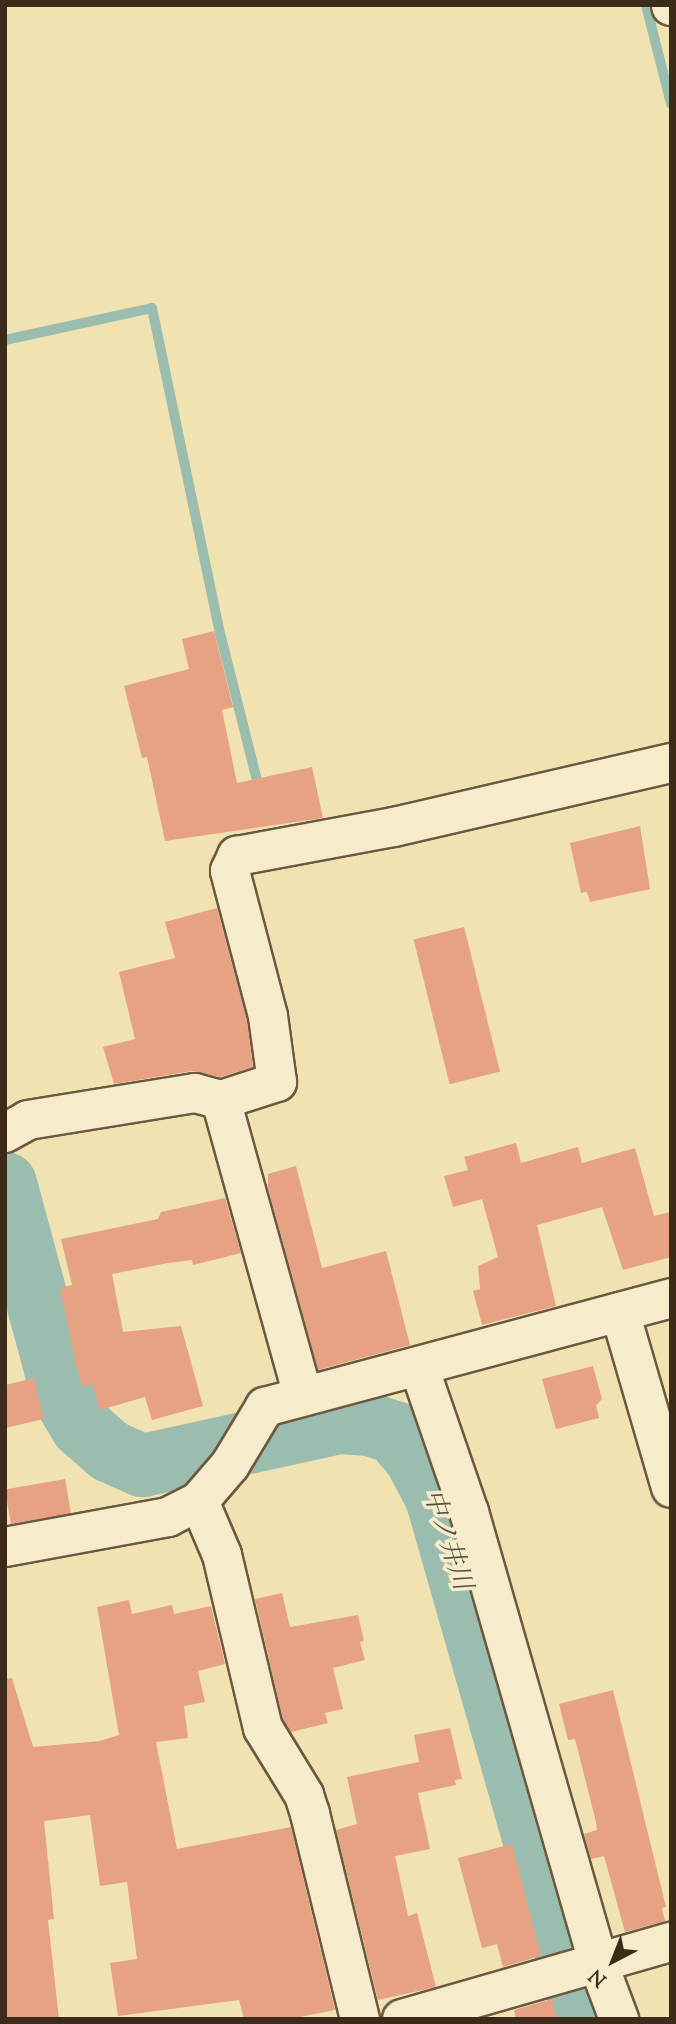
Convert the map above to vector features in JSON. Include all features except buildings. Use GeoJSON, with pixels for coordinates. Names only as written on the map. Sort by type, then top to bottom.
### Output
{"type":"FeatureCollection","features":[{"type":"Feature","properties":{"kind":"street"},"geometry":{"type":"LineString","coordinates":[[9,1131],[28,1120],[169,1096],[195,1093],[220,1100],[277,1082],[268,1016],[230,871],[237,856],[394,827],[671,764]]}},
{"type":"Feature","properties":{"kind":"street"},"geometry":{"type":"LineString","coordinates":[[220,1100],[303,1396]]}},
{"type":"Feature","properties":{"kind":"street"},"geometry":{"type":"LineString","coordinates":[[5,1547],[168,1517],[199,1501],[230,1465],[254,1419],[265,1406],[671,1298]]}},
{"type":"Feature","properties":{"kind":"street"},"geometry":{"type":"LineString","coordinates":[[620,1312],[671,1488]]}},
{"type":"Feature","properties":{"kind":"street"},"geometry":{"type":"LineString","coordinates":[[419,1367],[469,1512],[597,1964],[619,2019]]}},
{"type":"Feature","properties":{"kind":"street"},"geometry":{"type":"LineString","coordinates":[[199,1501],[222,1555],[263,1728],[304,1796],[310,1814],[360,2019]]}},
{"type":"Feature","properties":{"kind":"street"},"geometry":{"type":"LineString","coordinates":[[402,2019],[468,2011],[537,1982],[671,1942]]}},
{"type":"Feature","properties":{"kind":"waterway"},"geometry":{"type":"LineString","coordinates":[[646,5],[671,104]]}},
{"type":"Feature","properties":{"kind":"waterway"},"geometry":{"type":"LineString","coordinates":[[5,340],[152,308],[221,637],[260,792]]}},
{"type":"Feature","properties":{"kind":"waterway","name":"中ノ井川"},"geometry":{"type":"LineString","coordinates":[[5,1183],[62,1394],[81,1426],[110,1451],[142,1465],[340,1422],[369,1424],[394,1432],[415,1457],[436,1497],[585,2019]]}}]}
